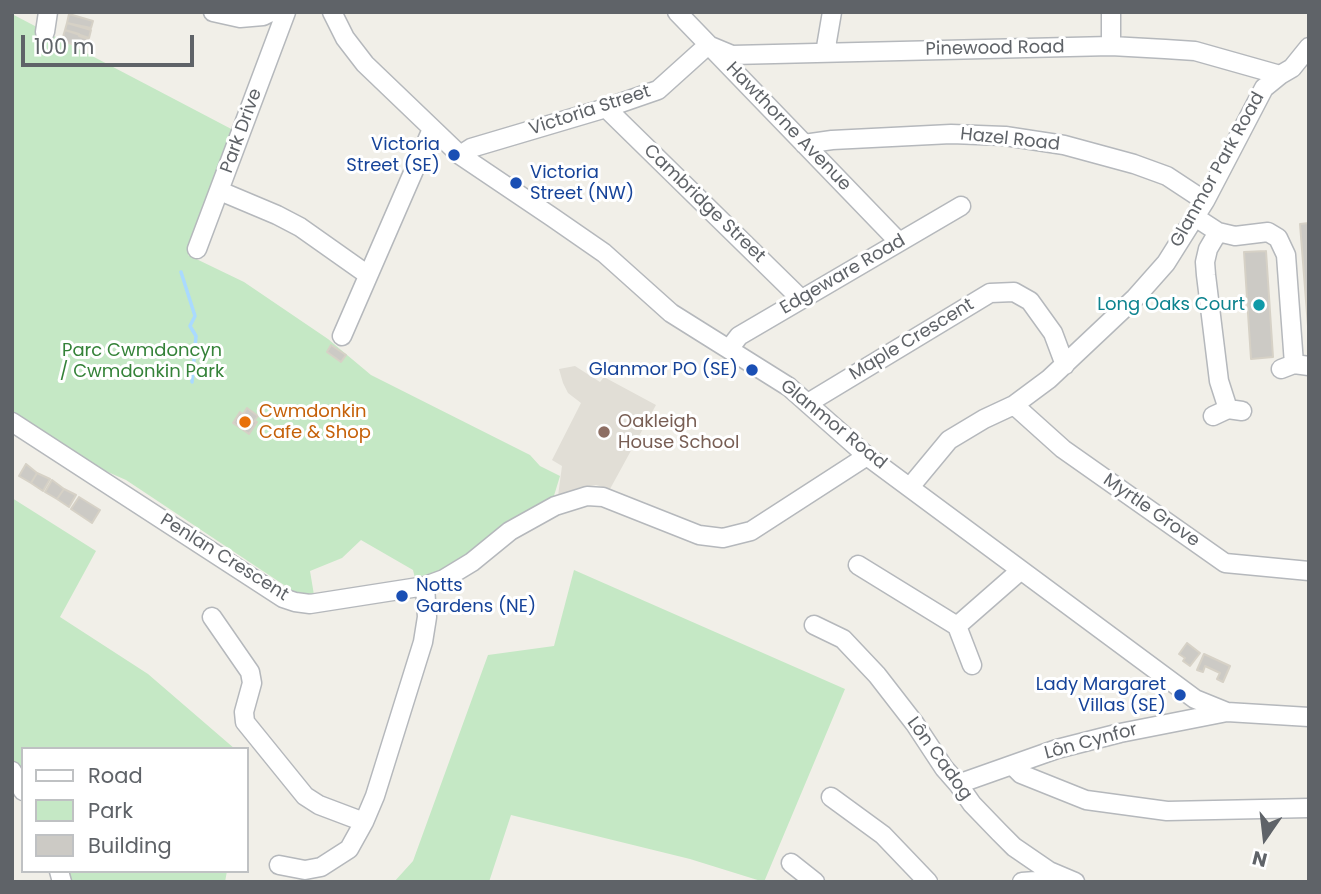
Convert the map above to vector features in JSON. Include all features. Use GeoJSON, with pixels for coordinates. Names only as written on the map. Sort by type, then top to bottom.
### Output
{"type":"FeatureCollection","features":[{"type":"Feature","properties":{"kind":"street"},"geometry":{"type":"LineString","coordinates":[[45,32],[48,12]]}},
{"type":"Feature","properties":{"kind":"street"},"geometry":{"type":"LineString","coordinates":[[213,12],[240,18],[263,16],[271,12]]}},
{"type":"Feature","properties":{"kind":"street","name":"Park Drive"},"geometry":{"type":"LineString","coordinates":[[197,249],[286,12]]}},
{"type":"Feature","properties":{"kind":"street","name":"Glanmor Road"},"geometry":{"type":"LineString","coordinates":[[332,12],[345,38],[365,64],[460,156],[604,253],[671,313],[789,387],[867,456],[1195,699],[1227,712],[1309,717]]}},
{"type":"Feature","properties":{"kind":"street","name":"Hawthorne Avenue"},"geometry":{"type":"LineString","coordinates":[[677,12],[899,242]]}},
{"type":"Feature","properties":{"kind":"street"},"geometry":{"type":"LineString","coordinates":[[825,53],[832,12]]}},
{"type":"Feature","properties":{"kind":"street"},"geometry":{"type":"LineString","coordinates":[[1111,12],[1111,46]]}},
{"type":"Feature","properties":{"kind":"street","name":"Pinewood Road"},"geometry":{"type":"LineString","coordinates":[[708,44],[733,55],[1111,46],[1195,51],[1280,75]]}},
{"type":"Feature","properties":{"kind":"street","name":"Victoria Street"},"geometry":{"type":"LineString","coordinates":[[460,156],[471,148],[658,90],[708,44]]}},
{"type":"Feature","properties":{"kind":"street","name":"Glanmor Park Road"},"geometry":{"type":"LineString","coordinates":[[909,487],[950,440],[1014,405],[1065,365],[1135,298],[1166,263],[1205,201],[1264,88],[1292,68],[1309,47]]}},
{"type":"Feature","properties":{"kind":"street","name":"Cambridge Street"},"geometry":{"type":"LineString","coordinates":[[606,108],[801,299]]}},
{"type":"Feature","properties":{"kind":"street"},"geometry":{"type":"LineString","coordinates":[[342,336],[432,129]]}},
{"type":"Feature","properties":{"kind":"street","name":"Hazel Road"},"geometry":{"type":"LineString","coordinates":[[804,144],[951,134],[1005,136],[1064,145],[1134,164],[1167,176],[1205,201]]}},
{"type":"Feature","properties":{"kind":"street"},"geometry":{"type":"LineString","coordinates":[[220,191],[300,227],[368,275]]}},
{"type":"Feature","properties":{"kind":"street","name":"Edgeware Road"},"geometry":{"type":"LineString","coordinates":[[729,349],[739,335],[961,206]]}},
{"type":"Feature","properties":{"kind":"street"},"geometry":{"type":"LineString","coordinates":[[1195,217],[1218,232],[1235,236],[1268,232],[1278,238],[1286,255],[1295,366]]}},
{"type":"Feature","properties":{"kind":"street"},"geometry":{"type":"LineString","coordinates":[[1218,232],[1208,249],[1205,262],[1219,381],[1227,412]]}},
{"type":"Feature","properties":{"kind":"street","name":"Maple Crescent"},"geometry":{"type":"LineString","coordinates":[[808,403],[989,293],[1014,292],[1030,302],[1053,333],[1065,365]]}},
{"type":"Feature","properties":{"kind":"street","name":"Myrtle Grove"},"geometry":{"type":"LineString","coordinates":[[1014,405],[1063,449],[1225,563],[1309,571]]}},
{"type":"Feature","properties":{"kind":"street","name":"Penlan Crescent"},"geometry":{"type":"LineString","coordinates":[[12,422],[282,598],[295,603],[310,604],[425,586],[444,579],[472,562],[510,531],[555,506],[587,496],[603,497],[699,535],[723,538],[751,531],[867,456]]}},
{"type":"Feature","properties":{"kind":"street"},"geometry":{"type":"LineString","coordinates":[[858,565],[957,626],[972,665]]}},
{"type":"Feature","properties":{"kind":"street"},"geometry":{"type":"LineString","coordinates":[[957,626],[1021,570]]}},
{"type":"Feature","properties":{"kind":"street"},"geometry":{"type":"LineString","coordinates":[[279,865],[305,870],[321,867],[349,849],[364,822],[375,796],[423,642],[427,617],[425,586]]}},
{"type":"Feature","properties":{"kind":"street"},"geometry":{"type":"LineString","coordinates":[[212,617],[250,672],[252,683],[244,712],[245,722],[306,796],[319,806],[364,822]]}},
{"type":"Feature","properties":{"kind":"street","name":"Lôn Cadog"},"geometry":{"type":"LineString","coordinates":[[814,625],[843,639],[877,675],[972,804],[1014,847],[1049,871],[1071,880]]}},
{"type":"Feature","properties":{"kind":"street","name":"Lôn Cynfor"},"geometry":{"type":"LineString","coordinates":[[958,784],[1057,749],[1120,733],[1227,712]]}},
{"type":"Feature","properties":{"kind":"street"},"geometry":{"type":"LineString","coordinates":[[1012,765],[1021,774],[1086,800],[1167,811],[1309,808]]}},
{"type":"Feature","properties":{"kind":"street"},"geometry":{"type":"LineString","coordinates":[[12,771],[21,787]]}},
{"type":"Feature","properties":{"kind":"street"},"geometry":{"type":"LineString","coordinates":[[831,797],[883,835],[928,882]]}},
{"type":"Feature","properties":{"kind":"street"},"geometry":{"type":"LineString","coordinates":[[791,863],[815,882]]}},
{"type":"Feature","properties":{"kind":"street"},"geometry":{"type":"LineString","coordinates":[[1022,882],[1071,880]]}},
{"type":"Feature","properties":{"kind":"shaded area","name":"Oakleigh House School"},"geometry":{"type":"Polygon","coordinates":[[[575,366],[600,382],[604,377],[656,405],[610,489],[596,485],[578,488],[558,496],[562,466],[552,460],[581,403],[568,393],[559,369],[575,366]]]}},
{"type":"Feature","properties":{"kind":"green space","name":"Parc Cwmdoncyn / Cwmdonkin Park"},"geometry":{"type":"Polygon","coordinates":[[[12,14],[237,132],[188,255],[244,282],[328,339],[371,375],[530,455],[540,466],[560,476],[553,499],[507,521],[466,554],[438,571],[415,578],[413,570],[361,540],[342,558],[310,571],[314,595],[302,597],[126,480],[85,462],[12,413],[12,14]]]}},
{"type":"Feature","properties":{"kind":"green space"},"geometry":{"type":"Polygon","coordinates":[[[12,498],[96,551],[60,617],[148,674],[233,747],[21,747],[21,778],[12,762],[12,498]]]}},
{"type":"Feature","properties":{"kind":"green space"},"geometry":{"type":"Polygon","coordinates":[[[574,570],[845,689],[764,882],[690,859],[511,815],[489,882],[394,882],[413,861],[488,655],[554,646],[574,570]]]}},
{"type":"Feature","properties":{"kind":"green space"},"geometry":{"type":"Polygon","coordinates":[[[64,873],[227,873],[225,882],[66,882],[64,873]]]}},
{"type":"Feature","properties":{"kind":"building"},"geometry":{"type":"Polygon","coordinates":[[[69,14],[93,21],[91,28],[67,23],[69,14]]]}},
{"type":"Feature","properties":{"kind":"building"},"geometry":{"type":"Polygon","coordinates":[[[67,23],[91,30],[89,38],[65,30],[67,23]]]}},
{"type":"Feature","properties":{"kind":"building"},"geometry":{"type":"Polygon","coordinates":[[[65,30],[88,39],[86,46],[76,46],[62,40],[65,30]]]}},
{"type":"Feature","properties":{"kind":"building"},"geometry":{"type":"Polygon","coordinates":[[[1309,223],[1309,339],[1300,224],[1309,223]]]}},
{"type":"Feature","properties":{"kind":"building","name":"Long Oaks Court"},"geometry":{"type":"Polygon","coordinates":[[[1266,251],[1273,357],[1251,359],[1244,252],[1266,251]]]}},
{"type":"Feature","properties":{"kind":"building"},"geometry":{"type":"Polygon","coordinates":[[[331,345],[346,355],[341,362],[327,352],[331,345]]]}},
{"type":"Feature","properties":{"kind":"building","name":"Cwmdonkin Cafe & Shop"},"geometry":{"type":"Polygon","coordinates":[[[247,408],[258,416],[249,434],[233,423],[240,412],[243,414],[247,408]]]}},
{"type":"Feature","properties":{"kind":"building"},"geometry":{"type":"Polygon","coordinates":[[[26,464],[37,473],[31,483],[19,476],[26,464]]]}},
{"type":"Feature","properties":{"kind":"building"},"geometry":{"type":"Polygon","coordinates":[[[37,473],[50,479],[43,491],[31,483],[37,473]]]}},
{"type":"Feature","properties":{"kind":"building"},"geometry":{"type":"Polygon","coordinates":[[[52,480],[64,489],[57,499],[45,492],[52,480]]]}},
{"type":"Feature","properties":{"kind":"building"},"geometry":{"type":"Polygon","coordinates":[[[64,489],[76,495],[69,507],[57,499],[64,489]]]}},
{"type":"Feature","properties":{"kind":"building"},"geometry":{"type":"Polygon","coordinates":[[[79,497],[100,510],[92,523],[71,509],[79,497]]]}},
{"type":"Feature","properties":{"kind":"building"},"geometry":{"type":"Polygon","coordinates":[[[1187,643],[1200,653],[1190,666],[1179,654],[1187,643]]]}},
{"type":"Feature","properties":{"kind":"building"},"geometry":{"type":"Polygon","coordinates":[[[1204,654],[1230,666],[1223,682],[1217,679],[1220,673],[1205,666],[1203,672],[1197,670],[1204,654]]]}},
{"type":"Feature","properties":{"kind":"waterway"},"geometry":{"type":"LineString","coordinates":[[181,272],[195,316],[190,326],[196,336],[192,382]]}},
{"type":"Feature","properties":{"kind":"place","name":"Victoria Street (SE)"},"geometry":{"type":"Point","coordinates":[454,155]}},
{"type":"Feature","properties":{"kind":"place","name":"Victoria Street (NW)"},"geometry":{"type":"Point","coordinates":[516,183]}},
{"type":"Feature","properties":{"kind":"place","name":"Long Oaks Court"},"geometry":{"type":"Point","coordinates":[1259,305]}},
{"type":"Feature","properties":{"kind":"place","name":"Glanmor PO (SE)"},"geometry":{"type":"Point","coordinates":[752,370]}},
{"type":"Feature","properties":{"kind":"place","name":"Cwmdonkin Cafe & Shop"},"geometry":{"type":"Point","coordinates":[245,422]}},
{"type":"Feature","properties":{"kind":"place","name":"Oakleigh House School"},"geometry":{"type":"Point","coordinates":[604,432]}},
{"type":"Feature","properties":{"kind":"place","name":"Notts Gardens (NE)"},"geometry":{"type":"Point","coordinates":[402,596]}},
{"type":"Feature","properties":{"kind":"place","name":"Lady Margaret Villas (SE)"},"geometry":{"type":"Point","coordinates":[1180,695]}}]}
